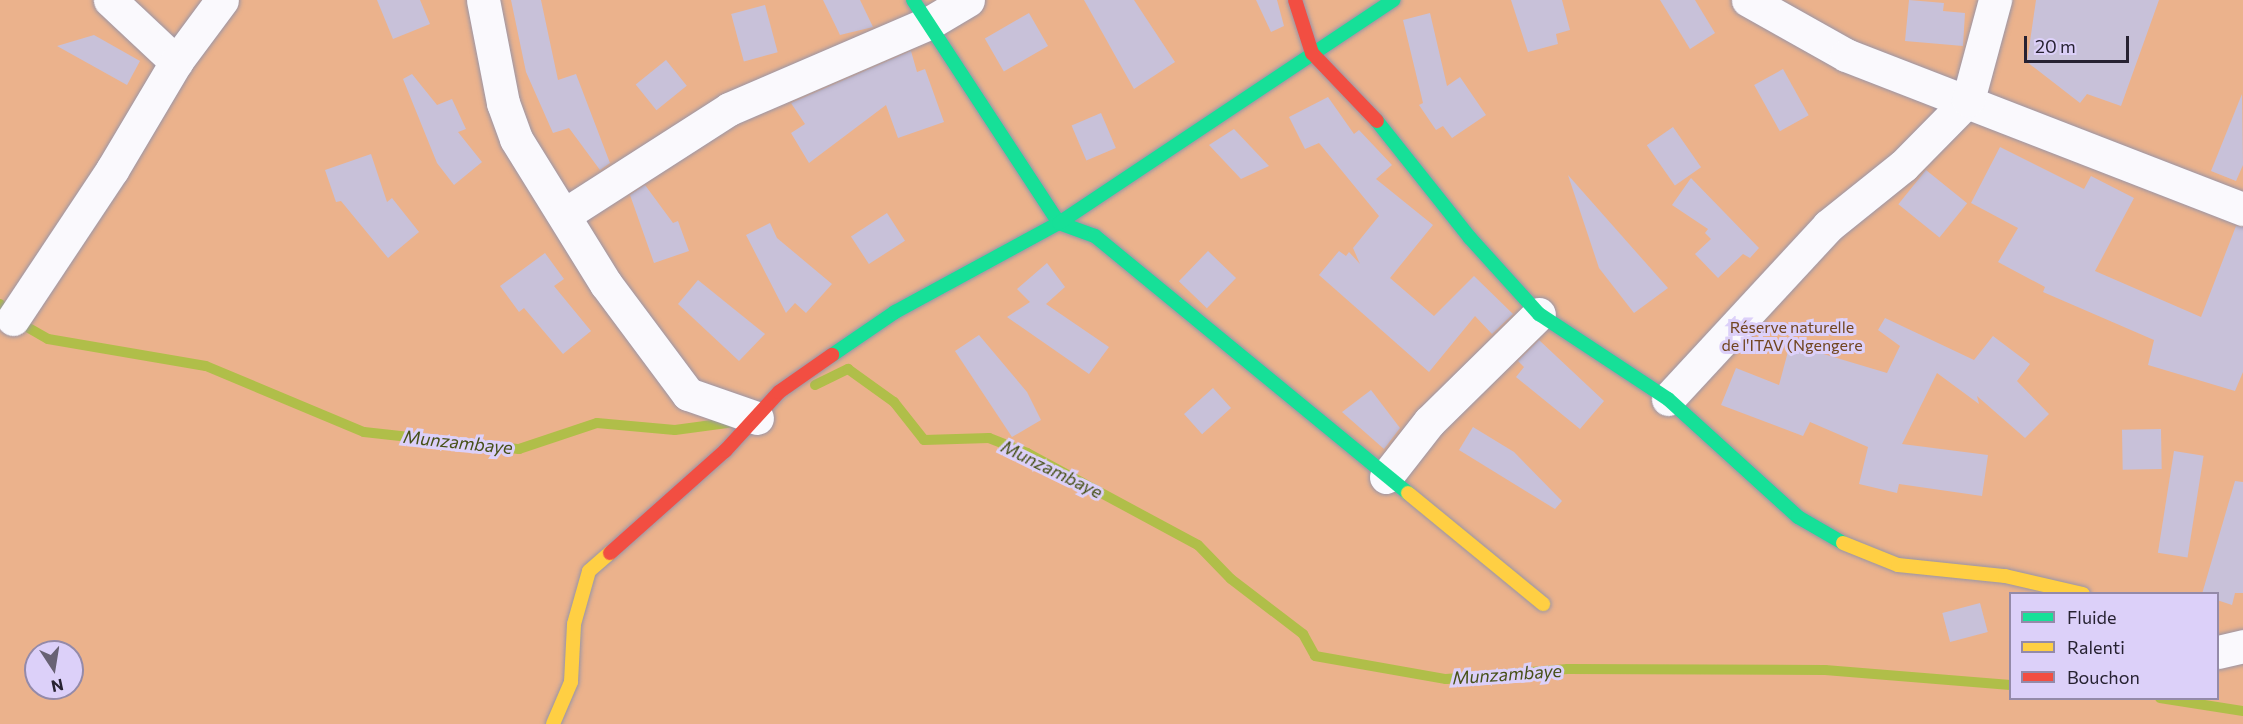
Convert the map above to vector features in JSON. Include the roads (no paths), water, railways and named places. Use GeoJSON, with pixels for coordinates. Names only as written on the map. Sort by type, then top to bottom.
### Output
{"type":"FeatureCollection","features":[{"type":"Feature","properties":{"kind":"street"},"geometry":{"type":"LineString","coordinates":[[110,0],[176,62]]}},
{"type":"Feature","properties":{"kind":"street"},"geometry":{"type":"LineString","coordinates":[[13,319],[112,170],[176,62],[222,0]]}},
{"type":"Feature","properties":{"kind":"street"},"geometry":{"type":"LineString","coordinates":[[564,215],[729,109],[922,11],[968,0]]}},
{"type":"Feature","properties":{"kind":"street"},"geometry":{"type":"LineString","coordinates":[[1295,0],[1312,53],[1405,152],[1470,238],[1539,314],[1668,399],[1798,517],[1844,544],[1898,565],[2005,576],[2074,592]]}},
{"type":"Feature","properties":{"kind":"street"},"geometry":{"type":"LineString","coordinates":[[553,724],[571,681],[574,624],[589,571],[725,451],[779,392],[895,312],[1059,223],[1394,0]]}},
{"type":"Feature","properties":{"kind":"street"},"geometry":{"type":"LineString","coordinates":[[1748,0],[1846,55],[1968,100],[2243,209]]}},
{"type":"Feature","properties":{"kind":"street"},"geometry":{"type":"LineString","coordinates":[[1668,399],[1828,226],[1902,166],[1968,100],[1995,0]]}},
{"type":"Feature","properties":{"kind":"street"},"geometry":{"type":"LineString","coordinates":[[489,2],[503,103],[516,139],[606,284],[687,394],[757,418]]}},
{"type":"Feature","properties":{"kind":"street"},"geometry":{"type":"LineString","coordinates":[[922,11],[1059,223],[1095,236],[1543,604]]}},
{"type":"Feature","properties":{"kind":"street"},"geometry":{"type":"LineString","coordinates":[[1386,477],[1429,422],[1539,314]]}},
{"type":"Feature","properties":{"kind":"street"},"geometry":{"type":"LineString","coordinates":[[2219,652],[2243,646]]}},
{"type":"Feature","properties":{"kind":"waterway","name":"Munzambaye"},"geometry":{"type":"LineString","coordinates":[[0,304],[13,319],[48,339],[206,366],[364,432],[519,449],[597,423],[675,430],[734,422]]}},
{"type":"Feature","properties":{"kind":"waterway","name":"Munzambaye"},"geometry":{"type":"LineString","coordinates":[[815,385],[848,369],[894,402],[924,440],[989,438],[1027,453],[1198,545],[1231,579],[1303,634],[1315,656],[1446,679],[1568,669],[1825,670],[2009,685]]}},
{"type":"Feature","properties":{"kind":"waterway","name":"Munzambaye"},"geometry":{"type":"LineString","coordinates":[[2173,700],[2243,711]]}},
{"type":"Feature","properties":{"kind":"park label","name":"Réserve naturelle de l'ITAV (Ngengere"},"geometry":{"type":"Point","coordinates":[1792,336]}}]}
